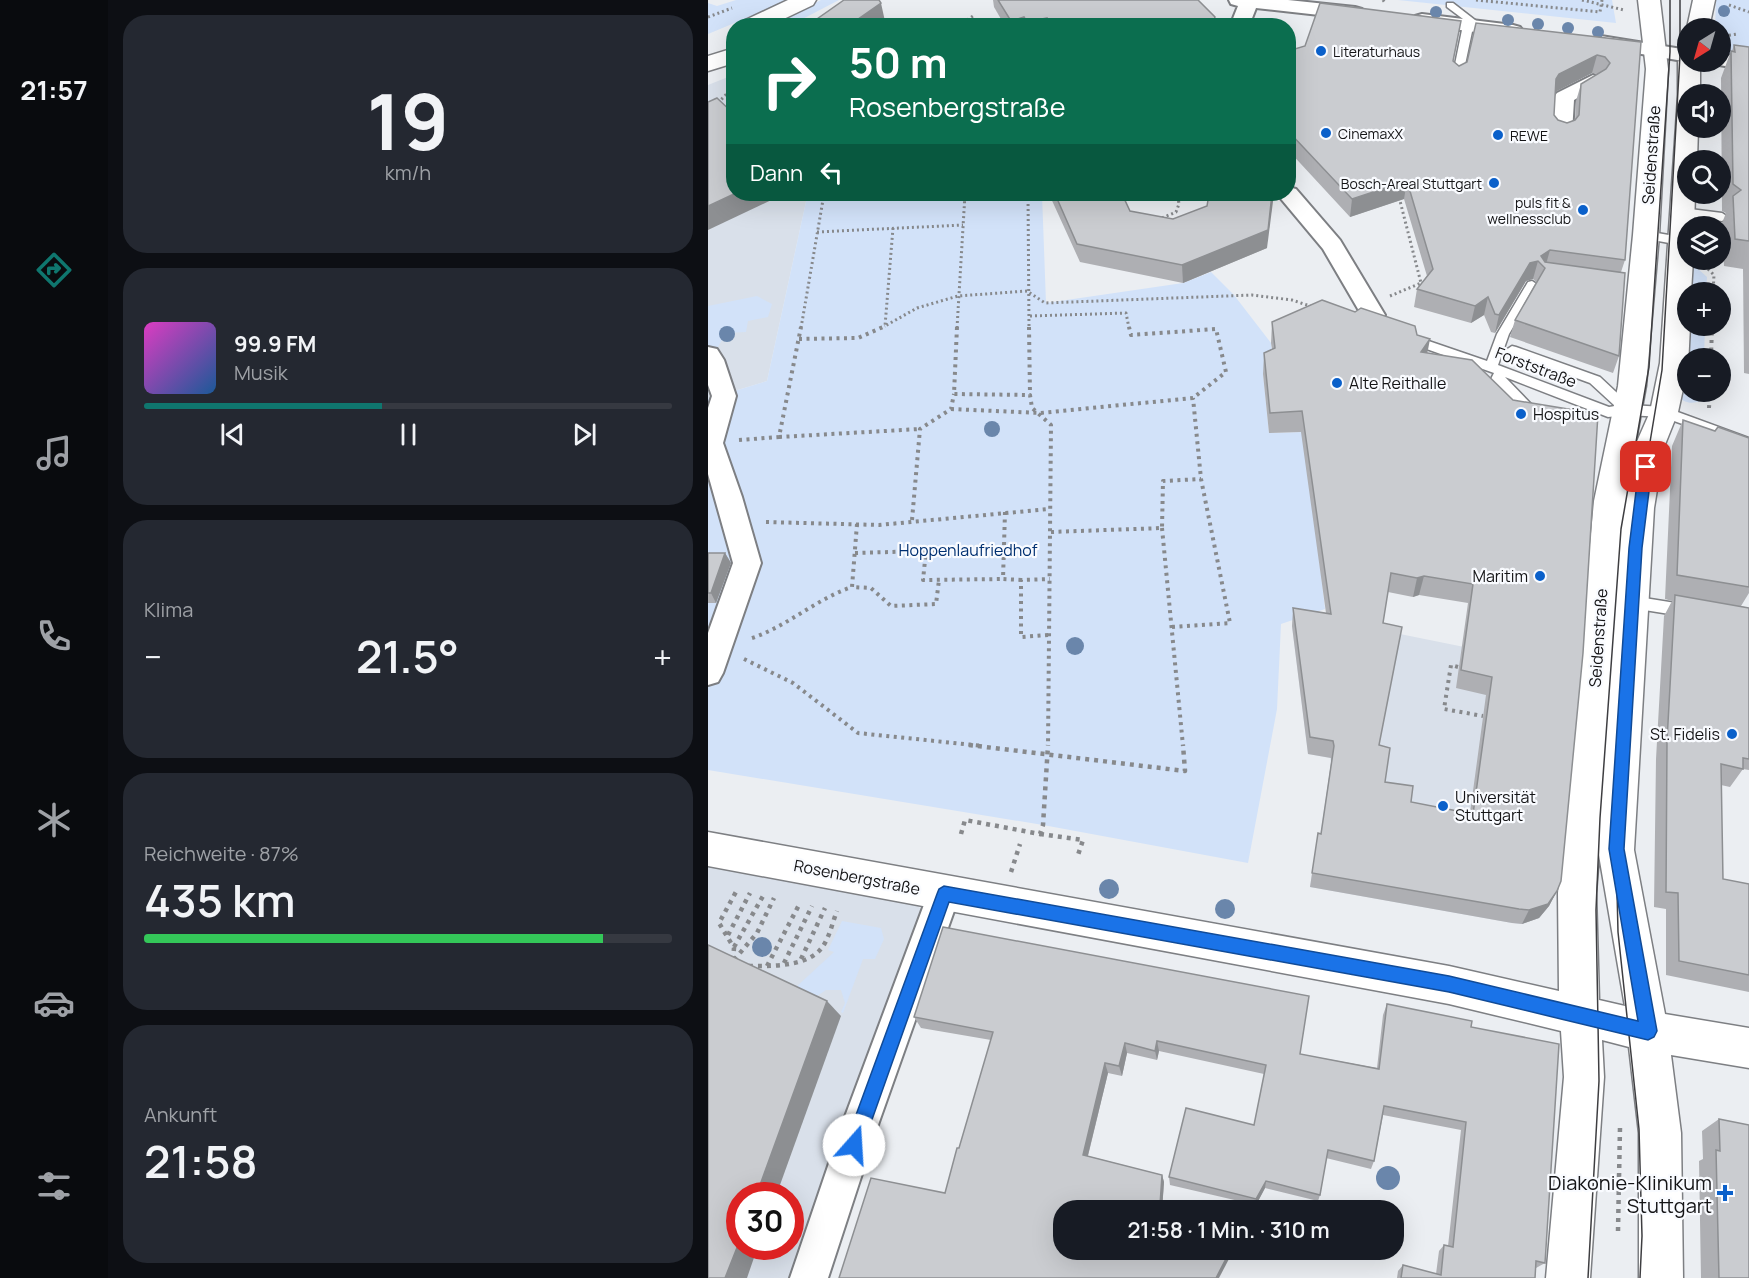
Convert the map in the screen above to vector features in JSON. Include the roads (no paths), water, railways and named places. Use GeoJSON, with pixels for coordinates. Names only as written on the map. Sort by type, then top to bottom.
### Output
{"type":"FeatureCollection","features":[{"type":"Feature","properties":{"kind":"street"},"geometry":{"type":"LineString","coordinates":[[768,18],[806,0]]}},
{"type":"Feature","properties":{"kind":"street","name":"Seidenstraße"},"geometry":{"type":"LineString","coordinates":[[1568,1278],[1584,1077],[1577,953],[1577,893],[1588,641],[1609,501],[1618,411],[1633,375],[1635,287],[1646,235],[1657,69],[1650,0]]}},
{"type":"Feature","properties":{"kind":"street"},"geometry":{"type":"LineString","coordinates":[[1700,18],[1704,0]]}},
{"type":"Feature","properties":{"kind":"street"},"geometry":{"type":"LineString","coordinates":[[1241,18],[1246,1],[1382,6]]}},
{"type":"Feature","properties":{"kind":"street"},"geometry":{"type":"LineString","coordinates":[[1399,18],[1430,21],[1470,14],[1530,33]]}},
{"type":"Feature","properties":{"kind":"street"},"geometry":{"type":"LineString","coordinates":[[1585,40],[1677,54]]}},
{"type":"Feature","properties":{"kind":"street"},"geometry":{"type":"LineString","coordinates":[[708,64],[726,58]]}},
{"type":"Feature","properties":{"kind":"street"},"geometry":{"type":"LineString","coordinates":[[1731,62],[1749,64]]}},
{"type":"Feature","properties":{"kind":"street"},"geometry":{"type":"LineString","coordinates":[[1562,133],[1564,97],[1593,81]]}},
{"type":"Feature","properties":{"kind":"street","name":"Seidenstraße"},"geometry":{"type":"LineString","coordinates":[[1682,216],[1686,138]]}},
{"type":"Feature","properties":{"kind":"street"},"geometry":{"type":"LineString","coordinates":[[1294,201],[1332,245],[1371,316]]}},
{"type":"Feature","properties":{"kind":"street","name":"Seidenstraße"},"geometry":{"type":"LineString","coordinates":[[1660,1278],[1662,1168],[1648,1031],[1616,849],[1642,486],[1649,447],[1664,412],[1674,363],[1679,270]]}},
{"type":"Feature","properties":{"kind":"street"},"geometry":{"type":"LineString","coordinates":[[708,355],[712,360],[724,396],[710,442],[747,563],[708,673]]}},
{"type":"Feature","properties":{"kind":"street","name":"Rosenbergstraße"},"geometry":{"type":"LineString","coordinates":[[708,849],[944,894],[1449,984],[1648,1031],[1749,1048]]}},
{"type":"Feature","properties":{"kind":"street"},"geometry":{"type":"LineString","coordinates":[[809,1278],[861,1122],[944,894]]}},
{"type":"Feature","properties":{"kind":"lane"},"geometry":{"type":"LineString","coordinates":[[1457,79],[1470,14]]}},
{"type":"Feature","properties":{"kind":"lane"},"geometry":{"type":"LineString","coordinates":[[1682,212],[1714,216]]}},
{"type":"Feature","properties":{"kind":"lane"},"geometry":{"type":"LineString","coordinates":[[1646,235],[1677,240]]}},
{"type":"Feature","properties":{"kind":"lane"},"geometry":{"type":"LineString","coordinates":[[1532,285],[1503,334],[1497,379],[1530,411],[1550,413]]}},
{"type":"Feature","properties":{"kind":"lane"},"geometry":{"type":"LineString","coordinates":[[1313,307],[1371,316]]}},
{"type":"Feature","properties":{"kind":"lane","name":"Forststraße"},"geometry":{"type":"LineString","coordinates":[[1402,336],[1618,411],[1664,412],[1749,443]]}},
{"type":"Feature","properties":{"kind":"lane"},"geometry":{"type":"LineString","coordinates":[[1512,350],[1595,380],[1618,411],[1581,416]]}},
{"type":"Feature","properties":{"kind":"lane"},"geometry":{"type":"LineString","coordinates":[[1632,602],[1702,614]]}},
{"type":"Feature","properties":{"kind":"tram line"},"geometry":{"type":"LineString","coordinates":[[1588,1278],[1599,1081],[1596,910],[1600,818],[1621,529],[1649,367],[1670,52],[1670,0]]}},
{"type":"Feature","properties":{"kind":"tram line"},"geometry":{"type":"LineString","coordinates":[[1640,1278],[1642,1236],[1639,1129],[1618,932],[1616,850],[1639,508],[1662,370],[1680,55],[1680,0]]}},
{"type":"Feature","properties":{"kind":"place","name":"Literaturhaus"},"geometry":{"type":"Point","coordinates":[1321,51]}},
{"type":"Feature","properties":{"kind":"place","name":"CinemaxX"},"geometry":{"type":"Point","coordinates":[1326,133]}},
{"type":"Feature","properties":{"kind":"place","name":"REWE"},"geometry":{"type":"Point","coordinates":[1498,135]}},
{"type":"Feature","properties":{"kind":"place","name":"Bosch-Areal Stuttgart"},"geometry":{"type":"Point","coordinates":[1494,183]}},
{"type":"Feature","properties":{"kind":"place","name":"puls fit & wellnessclub"},"geometry":{"type":"Point","coordinates":[1583,210]}},
{"type":"Feature","properties":{"kind":"place","name":"Alte Reithalle"},"geometry":{"type":"Point","coordinates":[1337,383]}},
{"type":"Feature","properties":{"kind":"place","name":"Hospitus"},"geometry":{"type":"Point","coordinates":[1521,414]}},
{"type":"Feature","properties":{"kind":"place","name":"Maritim"},"geometry":{"type":"Point","coordinates":[1540,576]}},
{"type":"Feature","properties":{"kind":"place","name":"St. Fidelis"},"geometry":{"type":"Point","coordinates":[1732,734]}},
{"type":"Feature","properties":{"kind":"place","name":"Universität Stuttgart"},"geometry":{"type":"Point","coordinates":[1443,806]}},
{"type":"Feature","properties":{"kind":"place","name":"Diakonie-Klinikum Stuttgart"},"geometry":{"type":"Point","coordinates":[1725,1193]}},
{"type":"Feature","properties":{"kind":"park label","name":"Hoppenlaufriedhof"},"geometry":{"type":"Point","coordinates":[968,550]}}]}
